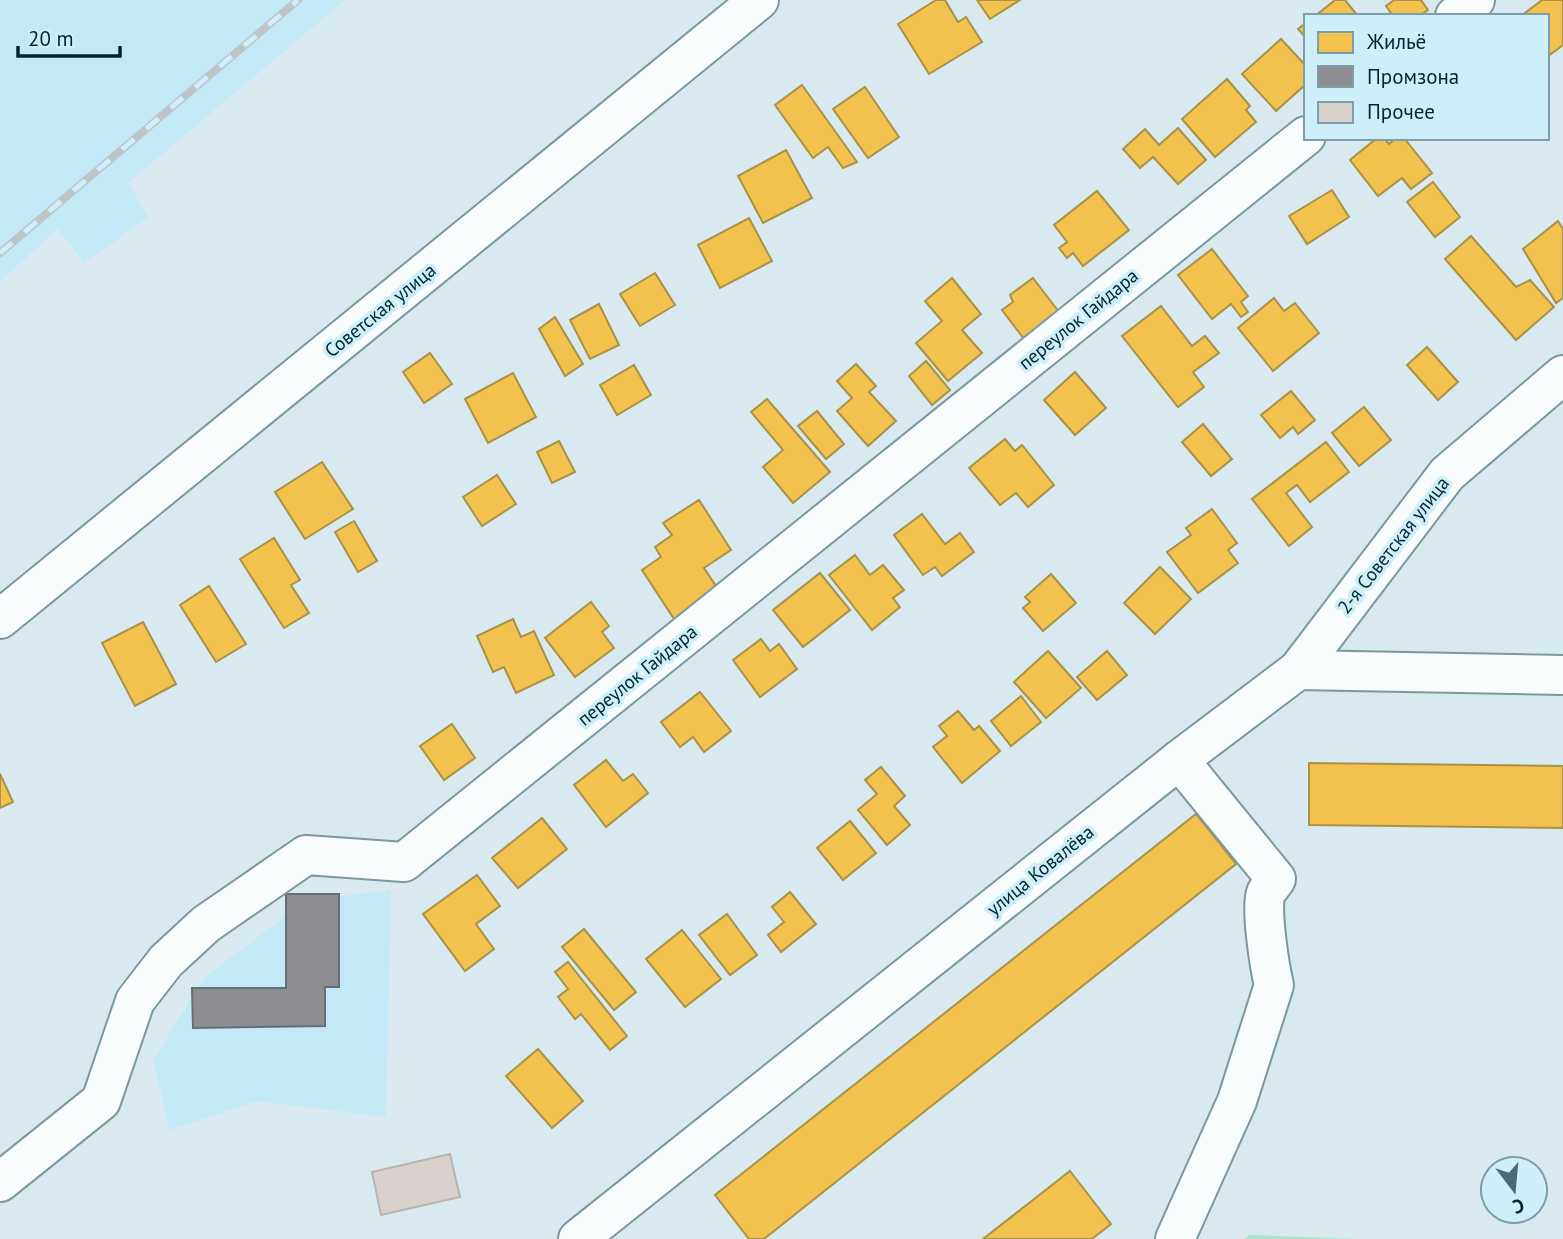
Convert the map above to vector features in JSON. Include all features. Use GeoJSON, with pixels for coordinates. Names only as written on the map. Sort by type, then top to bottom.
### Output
{"type":"FeatureCollection","features":[{"type":"Feature","properties":{"kind":"street","name":"Советская улица"},"geometry":{"type":"LineString","coordinates":[[0,620],[759,0]]}},
{"type":"Feature","properties":{"kind":"street"},"geometry":{"type":"LineString","coordinates":[[1458,14],[1475,0]]}},
{"type":"Feature","properties":{"kind":"street","name":"переулок Гайдара"},"geometry":{"type":"LineString","coordinates":[[0,1182],[101,1101],[135,1000],[166,961],[206,924],[306,855],[404,862],[1304,138]]}},
{"type":"Feature","properties":{"kind":"street","name":"2-я Советская улица"},"geometry":{"type":"LineString","coordinates":[[1298,670],[1447,474],[1563,375]]}},
{"type":"Feature","properties":{"kind":"street"},"geometry":{"type":"LineString","coordinates":[[1298,670],[1563,675]]}},
{"type":"Feature","properties":{"kind":"street","name":"улица Ковалёва"},"geometry":{"type":"LineString","coordinates":[[578,1239],[1179,760],[1298,670]]}},
{"type":"Feature","properties":{"kind":"street"},"geometry":{"type":"LineString","coordinates":[[1175,1239],[1237,1101],[1274,985],[1270,969],[1265,895],[1276,879],[1179,760]]}},
{"type":"Feature","properties":{"kind":"shaded area"},"geometry":{"type":"Polygon","coordinates":[[[0,0],[345,0],[128,183],[149,217],[84,263],[58,229],[0,281],[0,0]]]}},
{"type":"Feature","properties":{"kind":"shaded area"},"geometry":{"type":"Polygon","coordinates":[[[391,890],[386,1117],[257,1101],[170,1130],[153,1060],[205,977],[307,900],[391,890]]]}},
{"type":"Feature","properties":{"kind":"green space"},"geometry":{"type":"Polygon","coordinates":[[[1250,1235],[1357,1239],[1244,1239],[1250,1235]]]}},
{"type":"Feature","properties":{"kind":"building: Жильё"},"geometry":{"type":"Polygon","coordinates":[[[936,0],[945,0],[958,22],[966,17],[982,42],[929,74],[898,24],[936,0]]]}},
{"type":"Feature","properties":{"kind":"building: Жильё"},"geometry":{"type":"Polygon","coordinates":[[[977,0],[1020,0],[990,19],[977,0]]]}},
{"type":"Feature","properties":{"kind":"building: Жильё"},"geometry":{"type":"Polygon","coordinates":[[[1335,0],[1345,0],[1356,14],[1318,14],[1335,0]]]}},
{"type":"Feature","properties":{"kind":"building: Жильё"},"geometry":{"type":"Polygon","coordinates":[[[1394,0],[1421,0],[1428,10],[1422,14],[1392,14],[1386,6],[1394,0]]]}},
{"type":"Feature","properties":{"kind":"building: Жильё"},"geometry":{"type":"Polygon","coordinates":[[[1542,0],[1562,0],[1563,45],[1549,56],[1549,14],[1524,14],[1542,0]]]}},
{"type":"Feature","properties":{"kind":"building: Жильё"},"geometry":{"type":"Polygon","coordinates":[[[1304,24],[1304,36],[1298,29],[1304,24]]]}},
{"type":"Feature","properties":{"kind":"building: Жильё"},"geometry":{"type":"Polygon","coordinates":[[[1281,39],[1304,64],[1304,86],[1276,111],[1242,74],[1281,39]]]}},
{"type":"Feature","properties":{"kind":"building: Жильё"},"geometry":{"type":"Polygon","coordinates":[[[1227,79],[1250,106],[1246,110],[1256,122],[1215,157],[1182,119],[1227,79]]]}},
{"type":"Feature","properties":{"kind":"building: Жильё"},"geometry":{"type":"Polygon","coordinates":[[[802,85],[857,162],[843,168],[828,147],[813,158],[775,105],[802,85]]]}},
{"type":"Feature","properties":{"kind":"building: Жильё"},"geometry":{"type":"Polygon","coordinates":[[[865,87],[899,137],[868,158],[833,109],[865,87]]]}},
{"type":"Feature","properties":{"kind":"building: Жильё"},"geometry":{"type":"Polygon","coordinates":[[[1178,128],[1206,160],[1178,184],[1153,157],[1140,168],[1123,149],[1145,129],[1159,145],[1178,128]]]}},
{"type":"Feature","properties":{"kind":"building: Жильё"},"geometry":{"type":"Polygon","coordinates":[[[1375,140],[1386,140],[1389,144],[1394,140],[1406,140],[1432,173],[1411,189],[1402,178],[1378,196],[1350,160],[1375,140]]]}},
{"type":"Feature","properties":{"kind":"building: Жильё"},"geometry":{"type":"Polygon","coordinates":[[[786,150],[812,198],[763,223],[738,176],[786,150]]]}},
{"type":"Feature","properties":{"kind":"building: Жильё"},"geometry":{"type":"Polygon","coordinates":[[[1433,182],[1460,217],[1435,237],[1407,202],[1433,182]]]}},
{"type":"Feature","properties":{"kind":"building: Жильё"},"geometry":{"type":"Polygon","coordinates":[[[1332,190],[1349,217],[1307,244],[1289,216],[1332,190]]]}},
{"type":"Feature","properties":{"kind":"building: Жильё"},"geometry":{"type":"Polygon","coordinates":[[[1097,191],[1129,230],[1083,266],[1073,253],[1067,258],[1059,248],[1067,242],[1054,225],[1097,191]]]}},
{"type":"Feature","properties":{"kind":"building: Жильё"},"geometry":{"type":"Polygon","coordinates":[[[749,218],[772,261],[720,288],[698,245],[749,218]]]}},
{"type":"Feature","properties":{"kind":"building: Жильё"},"geometry":{"type":"Polygon","coordinates":[[[1558,221],[1563,229],[1563,298],[1556,303],[1523,249],[1558,221]]]}},
{"type":"Feature","properties":{"kind":"building: Жильё"},"geometry":{"type":"Polygon","coordinates":[[[1471,236],[1516,287],[1530,280],[1554,307],[1516,340],[1445,259],[1471,236]]]}},
{"type":"Feature","properties":{"kind":"building: Жильё"},"geometry":{"type":"Polygon","coordinates":[[[1212,249],[1248,296],[1241,302],[1248,312],[1241,317],[1231,304],[1212,319],[1178,275],[1212,249]]]}},
{"type":"Feature","properties":{"kind":"building: Жильё"},"geometry":{"type":"Polygon","coordinates":[[[655,273],[675,305],[640,326],[620,294],[655,273]]]}},
{"type":"Feature","properties":{"kind":"building: Жильё"},"geometry":{"type":"Polygon","coordinates":[[[952,278],[981,314],[962,330],[982,353],[948,381],[916,343],[942,321],[925,301],[952,278]]]}},
{"type":"Feature","properties":{"kind":"building: Жильё"},"geometry":{"type":"Polygon","coordinates":[[[1033,278],[1059,312],[1024,339],[1002,310],[1013,302],[1010,295],[1033,278]]]}},
{"type":"Feature","properties":{"kind":"building: Жильё"},"geometry":{"type":"Polygon","coordinates":[[[1274,298],[1284,311],[1295,303],[1319,333],[1273,371],[1238,328],[1274,298]]]}},
{"type":"Feature","properties":{"kind":"building: Жильё"},"geometry":{"type":"Polygon","coordinates":[[[599,304],[619,345],[590,359],[570,320],[599,304]]]}},
{"type":"Feature","properties":{"kind":"building: Жильё"},"geometry":{"type":"Polygon","coordinates":[[[1161,306],[1192,346],[1205,336],[1219,353],[1193,372],[1204,387],[1178,407],[1122,336],[1161,306]]]}},
{"type":"Feature","properties":{"kind":"building: Жильё"},"geometry":{"type":"Polygon","coordinates":[[[555,317],[583,364],[565,376],[539,329],[555,317]]]}},
{"type":"Feature","properties":{"kind":"building: Жильё"},"geometry":{"type":"Polygon","coordinates":[[[1427,347],[1458,382],[1438,400],[1407,365],[1427,347]]]}},
{"type":"Feature","properties":{"kind":"building: Жильё"},"geometry":{"type":"Polygon","coordinates":[[[430,353],[452,384],[424,403],[403,372],[430,353]]]}},
{"type":"Feature","properties":{"kind":"building: Жильё"},"geometry":{"type":"Polygon","coordinates":[[[926,361],[950,390],[932,405],[909,376],[926,361]]]}},
{"type":"Feature","properties":{"kind":"building: Жильё"},"geometry":{"type":"Polygon","coordinates":[[[856,364],[876,386],[869,392],[896,421],[868,446],[837,411],[852,398],[837,381],[856,364]]]}},
{"type":"Feature","properties":{"kind":"building: Жильё"},"geometry":{"type":"Polygon","coordinates":[[[634,365],[651,395],[617,415],[600,385],[634,365]]]}},
{"type":"Feature","properties":{"kind":"building: Жильё"},"geometry":{"type":"Polygon","coordinates":[[[1075,372],[1106,408],[1075,435],[1044,400],[1075,372]]]}},
{"type":"Feature","properties":{"kind":"building: Жильё"},"geometry":{"type":"Polygon","coordinates":[[[513,373],[536,417],[488,443],[465,399],[513,373]]]}},
{"type":"Feature","properties":{"kind":"building: Жильё"},"geometry":{"type":"Polygon","coordinates":[[[1291,391],[1315,420],[1298,434],[1293,427],[1280,438],[1261,415],[1291,391]]]}},
{"type":"Feature","properties":{"kind":"building: Жильё"},"geometry":{"type":"Polygon","coordinates":[[[767,399],[830,472],[793,503],[763,467],[783,450],[751,412],[767,399]]]}},
{"type":"Feature","properties":{"kind":"building: Жильё"},"geometry":{"type":"Polygon","coordinates":[[[1364,407],[1391,440],[1359,466],[1332,433],[1364,407]]]}},
{"type":"Feature","properties":{"kind":"building: Жильё"},"geometry":{"type":"Polygon","coordinates":[[[817,411],[844,444],[826,459],[798,426],[817,411]]]}},
{"type":"Feature","properties":{"kind":"building: Жильё"},"geometry":{"type":"Polygon","coordinates":[[[1203,424],[1232,459],[1211,476],[1182,442],[1203,424]]]}},
{"type":"Feature","properties":{"kind":"building: Жильё"},"geometry":{"type":"Polygon","coordinates":[[[1005,439],[1015,451],[1022,445],[1054,485],[1028,507],[1016,493],[1000,505],[969,468],[1005,439]]]}},
{"type":"Feature","properties":{"kind":"building: Жильё"},"geometry":{"type":"Polygon","coordinates":[[[559,441],[575,472],[552,483],[537,452],[559,441]]]}},
{"type":"Feature","properties":{"kind":"building: Жильё"},"geometry":{"type":"Polygon","coordinates":[[[1326,442],[1349,472],[1310,502],[1297,485],[1286,493],[1312,527],[1289,546],[1252,499],[1326,442]]]}},
{"type":"Feature","properties":{"kind":"building: Жильё"},"geometry":{"type":"Polygon","coordinates":[[[322,462],[353,509],[305,539],[275,492],[322,462]]]}},
{"type":"Feature","properties":{"kind":"building: Жильё"},"geometry":{"type":"Polygon","coordinates":[[[497,475],[516,504],[482,526],[463,497],[497,475]]]}},
{"type":"Feature","properties":{"kind":"building: Жильё"},"geometry":{"type":"Polygon","coordinates":[[[699,500],[731,550],[704,568],[722,595],[678,625],[642,570],[661,557],[655,547],[672,535],[663,523],[699,500]]]}},
{"type":"Feature","properties":{"kind":"building: Жильё"},"geometry":{"type":"Polygon","coordinates":[[[1212,509],[1237,543],[1228,550],[1238,563],[1198,593],[1167,552],[1191,535],[1186,528],[1212,509]]]}},
{"type":"Feature","properties":{"kind":"building: Жильё"},"geometry":{"type":"Polygon","coordinates":[[[922,514],[945,544],[960,533],[974,552],[942,576],[935,567],[923,575],[894,535],[922,514]]]}},
{"type":"Feature","properties":{"kind":"building: Жильё"},"geometry":{"type":"Polygon","coordinates":[[[354,521],[377,561],[358,572],[335,532],[354,521]]]}},
{"type":"Feature","properties":{"kind":"building: Жильё"},"geometry":{"type":"Polygon","coordinates":[[[274,538],[300,580],[291,585],[309,613],[284,628],[240,559],[274,538]]]}},
{"type":"Feature","properties":{"kind":"building: Жильё"},"geometry":{"type":"Polygon","coordinates":[[[855,555],[870,575],[883,565],[904,590],[893,598],[900,607],[872,630],[829,575],[855,555]]]}},
{"type":"Feature","properties":{"kind":"building: Жильё"},"geometry":{"type":"Polygon","coordinates":[[[1160,567],[1191,599],[1155,634],[1124,603],[1160,567]]]}},
{"type":"Feature","properties":{"kind":"building: Жильё"},"geometry":{"type":"Polygon","coordinates":[[[820,573],[850,610],[803,647],[773,610],[820,573]]]}},
{"type":"Feature","properties":{"kind":"building: Жильё"},"geometry":{"type":"Polygon","coordinates":[[[1051,574],[1076,603],[1043,631],[1023,608],[1030,602],[1025,597],[1051,574]]]}},
{"type":"Feature","properties":{"kind":"building: Жильё"},"geometry":{"type":"Polygon","coordinates":[[[209,586],[246,644],[216,662],[180,605],[209,586]]]}},
{"type":"Feature","properties":{"kind":"building: Жильё"},"geometry":{"type":"Polygon","coordinates":[[[591,602],[609,626],[602,632],[614,648],[575,677],[545,638],[591,602]]]}},
{"type":"Feature","properties":{"kind":"building: Жильё"},"geometry":{"type":"Polygon","coordinates":[[[513,619],[521,637],[534,631],[554,675],[516,693],[504,667],[493,672],[477,636],[513,619]]]}},
{"type":"Feature","properties":{"kind":"building: Жильё"},"geometry":{"type":"Polygon","coordinates":[[[143,622],[176,684],[135,706],[102,643],[143,622]]]}},
{"type":"Feature","properties":{"kind":"building: Жильё"},"geometry":{"type":"Polygon","coordinates":[[[761,639],[770,651],[779,644],[797,669],[760,697],[733,660],[761,639]]]}},
{"type":"Feature","properties":{"kind":"building: Жильё"},"geometry":{"type":"Polygon","coordinates":[[[1048,651],[1081,688],[1046,718],[1014,682],[1048,651]]]}},
{"type":"Feature","properties":{"kind":"building: Жильё"},"geometry":{"type":"Polygon","coordinates":[[[1107,651],[1127,675],[1097,700],[1077,677],[1107,651]]]}},
{"type":"Feature","properties":{"kind":"building: Жильё"},"geometry":{"type":"Polygon","coordinates":[[[700,692],[731,731],[704,752],[693,737],[680,747],[661,722],[700,692]]]}},
{"type":"Feature","properties":{"kind":"building: Жильё"},"geometry":{"type":"Polygon","coordinates":[[[1021,696],[1041,722],[1011,746],[991,721],[1021,696]]]}},
{"type":"Feature","properties":{"kind":"building: Жильё"},"geometry":{"type":"Polygon","coordinates":[[[958,711],[974,730],[979,726],[1000,751],[962,783],[933,747],[947,736],[939,726],[958,711]]]}},
{"type":"Feature","properties":{"kind":"building: Жильё"},"geometry":{"type":"Polygon","coordinates":[[[452,724],[475,758],[444,780],[420,746],[452,724]]]}},
{"type":"Feature","properties":{"kind":"building: Жильё"},"geometry":{"type":"Polygon","coordinates":[[[606,760],[623,781],[633,774],[648,793],[606,827],[574,785],[606,760]]]}},
{"type":"Feature","properties":{"kind":"building: Жильё"},"geometry":{"type":"Polygon","coordinates":[[[1309,763],[1563,766],[1563,828],[1309,825],[1309,763]]]}},
{"type":"Feature","properties":{"kind":"building: Жильё"},"geometry":{"type":"Polygon","coordinates":[[[881,767],[905,796],[894,806],[910,825],[887,845],[858,810],[877,794],[865,780],[881,767]]]}},
{"type":"Feature","properties":{"kind":"building: Жильё"},"geometry":{"type":"Polygon","coordinates":[[[0,774],[13,802],[0,808],[0,774]]]}},
{"type":"Feature","properties":{"kind":"building: Жильё"},"geometry":{"type":"Polygon","coordinates":[[[1196,814],[1236,864],[764,1239],[749,1239],[715,1195],[1196,814]]]}},
{"type":"Feature","properties":{"kind":"building: Жильё"},"geometry":{"type":"Polygon","coordinates":[[[542,818],[567,849],[518,888],[492,858],[542,818]]]}},
{"type":"Feature","properties":{"kind":"building: Жильё"},"geometry":{"type":"Polygon","coordinates":[[[850,821],[876,853],[843,880],[817,848],[850,821]]]}},
{"type":"Feature","properties":{"kind":"building: Жильё"},"geometry":{"type":"Polygon","coordinates":[[[477,875],[500,906],[476,924],[494,949],[465,971],[423,914],[477,875]]]}},
{"type":"Feature","properties":{"kind":"building: Жильё"},"geometry":{"type":"Polygon","coordinates":[[[790,892],[816,924],[781,952],[768,935],[784,922],[772,907],[790,892]]]}},
{"type":"Feature","properties":{"kind":"building: Жильё"},"geometry":{"type":"Polygon","coordinates":[[[727,914],[757,955],[730,975],[699,935],[727,914]]]}},
{"type":"Feature","properties":{"kind":"building: Жильё"},"geometry":{"type":"Polygon","coordinates":[[[584,929],[636,992],[614,1010],[562,947],[584,929]]]}},
{"type":"Feature","properties":{"kind":"building: Жильё"},"geometry":{"type":"Polygon","coordinates":[[[682,930],[721,979],[685,1007],[646,959],[682,930]]]}},
{"type":"Feature","properties":{"kind":"building: Жильё"},"geometry":{"type":"Polygon","coordinates":[[[568,962],[627,1036],[610,1050],[581,1014],[575,1019],[558,997],[568,989],[555,972],[568,962]]]}},
{"type":"Feature","properties":{"kind":"building: Жильё"},"geometry":{"type":"Polygon","coordinates":[[[538,1049],[583,1101],[552,1128],[506,1076],[538,1049]]]}},
{"type":"Feature","properties":{"kind":"building: Жильё"},"geometry":{"type":"Polygon","coordinates":[[[1070,1171],[1111,1224],[1092,1239],[983,1239],[1070,1171]]]}},
{"type":"Feature","properties":{"kind":"building: Промзона"},"geometry":{"type":"Polygon","coordinates":[[[286,894],[339,894],[339,987],[325,987],[325,1026],[193,1028],[192,988],[286,988],[286,894]]]}},
{"type":"Feature","properties":{"kind":"building: Прочее"},"geometry":{"type":"Polygon","coordinates":[[[450,1154],[460,1197],[381,1215],[372,1172],[450,1154]]]}},
{"type":"Feature","properties":{"kind":"railway"},"geometry":{"type":"LineString","coordinates":[[0,253],[298,0]]}}]}
